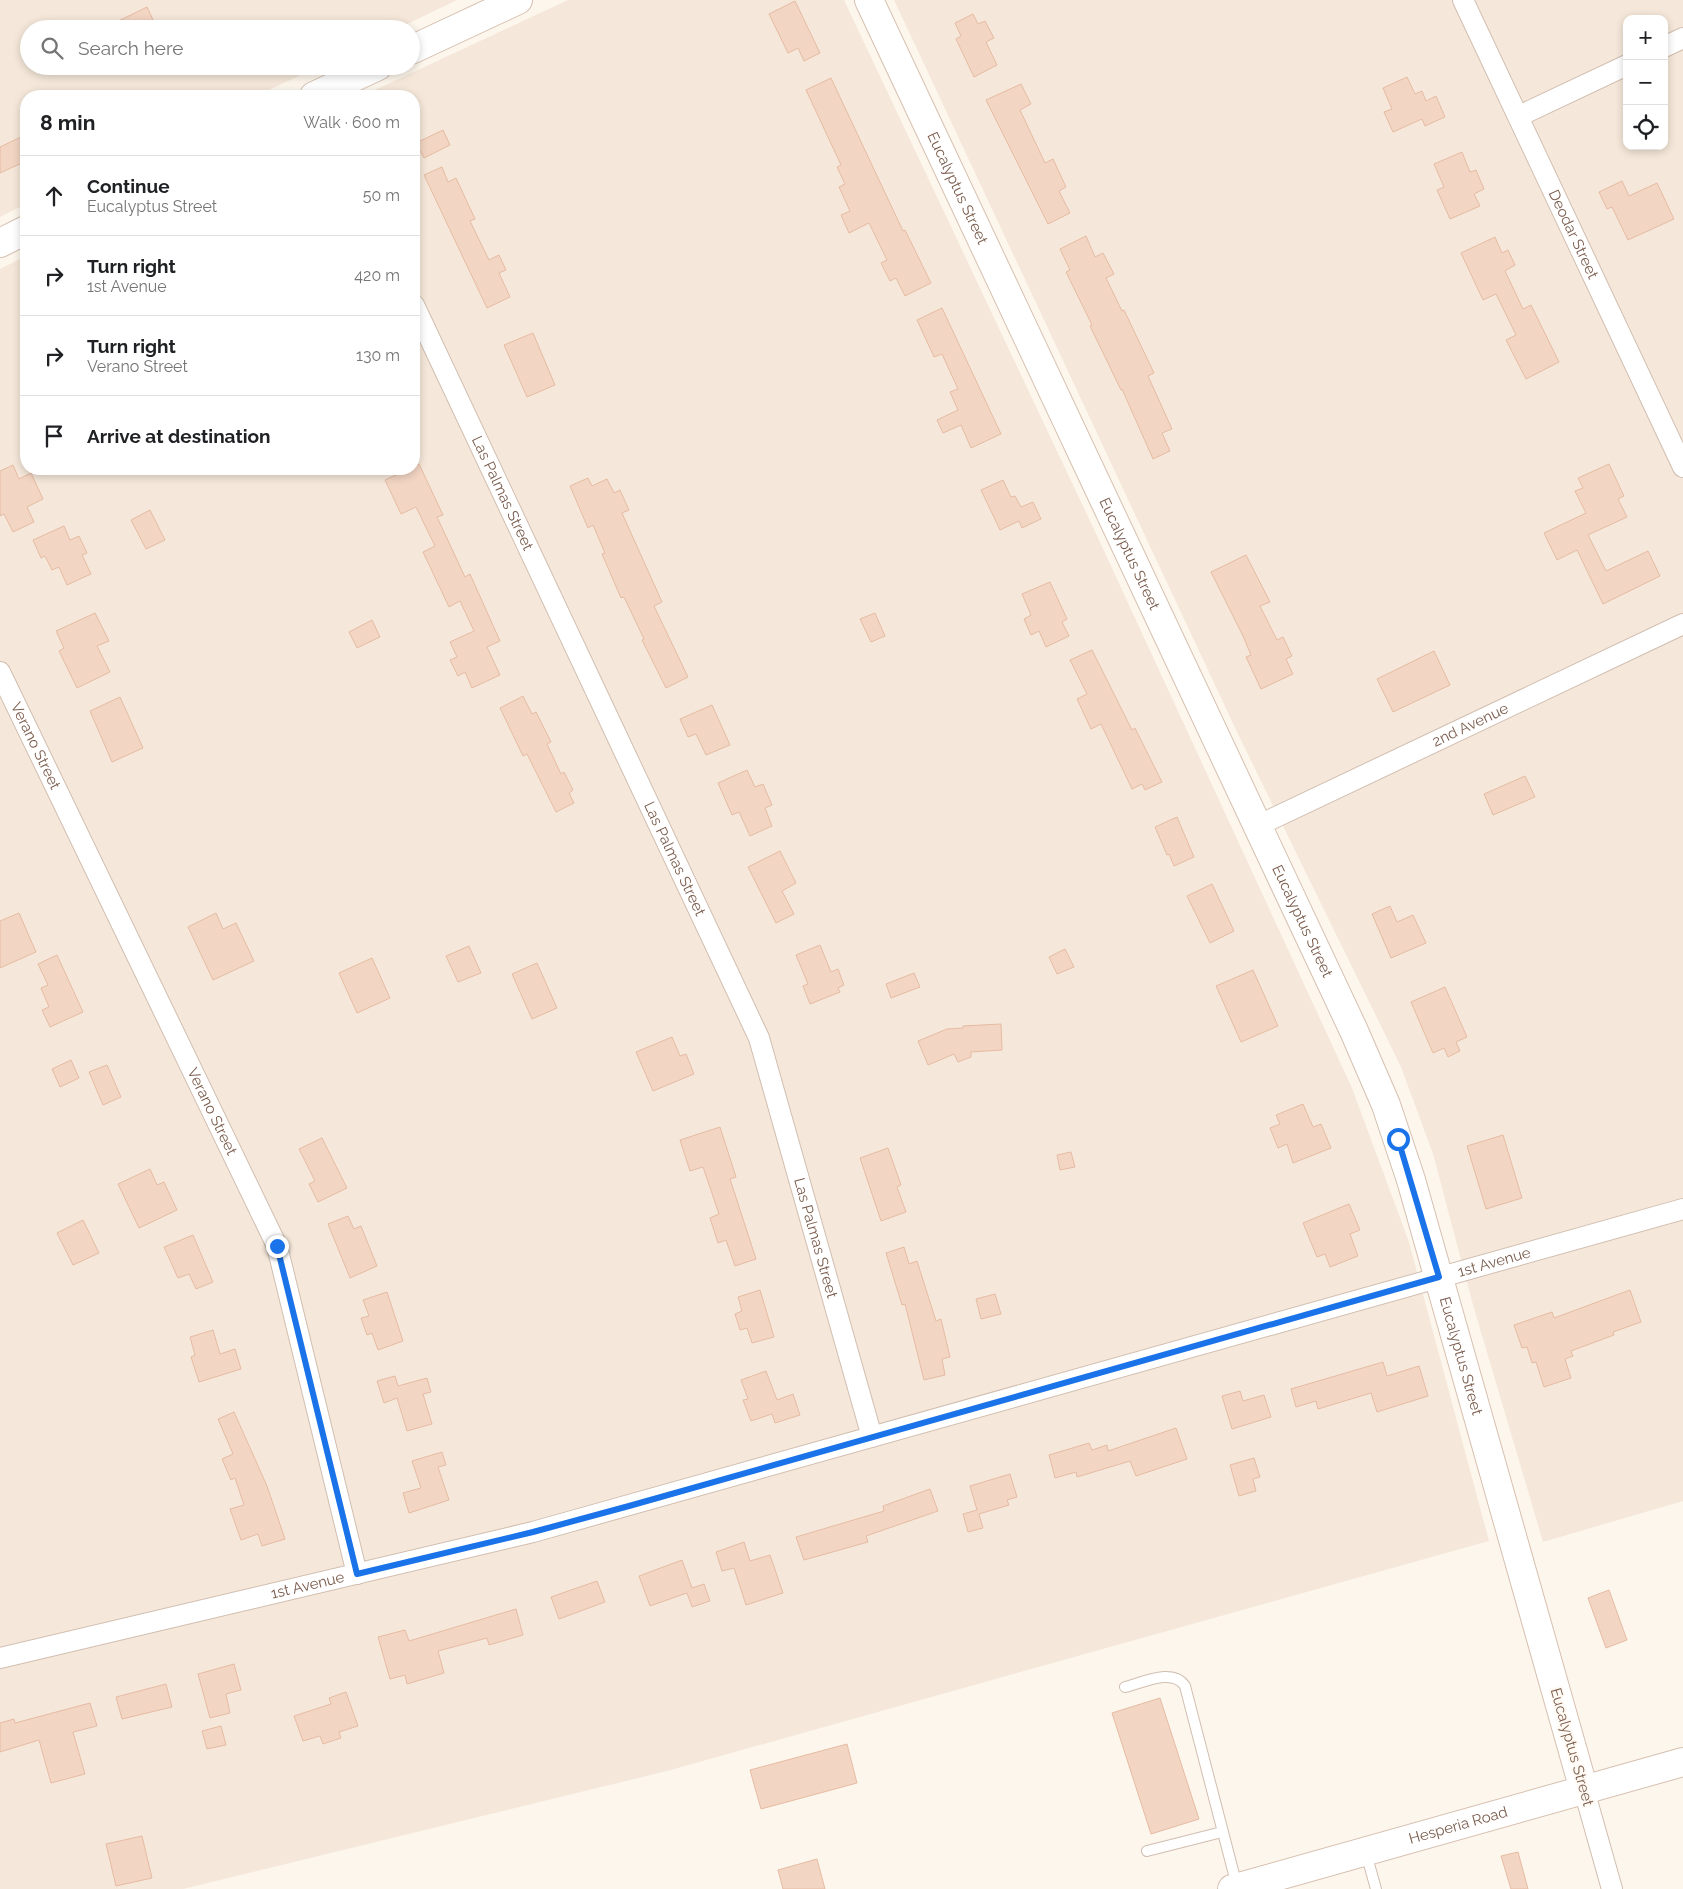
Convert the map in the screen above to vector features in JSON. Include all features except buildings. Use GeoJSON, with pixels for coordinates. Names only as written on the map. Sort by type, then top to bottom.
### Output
{"type":"FeatureCollection","features":[{"type":"Feature","properties":{"kind":"main road"},"geometry":{"type":"LineString","coordinates":[[420,46],[518,0]]}},
{"type":"Feature","properties":{"kind":"main road","name":"Eucalyptus Street"},"geometry":{"type":"LineString","coordinates":[[869,0],[1354,1031],[1386,1105],[1411,1180],[1584,1790]]}},
{"type":"Feature","properties":{"kind":"main road"},"geometry":{"type":"LineString","coordinates":[[328,90],[359,75]]}},
{"type":"Feature","properties":{"kind":"main road"},"geometry":{"type":"LineString","coordinates":[[0,243],[20,233]]}},
{"type":"Feature","properties":{"kind":"main road","name":"Hesperia Road"},"geometry":{"type":"LineString","coordinates":[[1235,1888],[1683,1762]]}},
{"type":"Feature","properties":{"kind":"street","name":"Deodar Street"},"geometry":{"type":"LineString","coordinates":[[1463,0],[1683,467]]}},
{"type":"Feature","properties":{"kind":"street"},"geometry":{"type":"LineString","coordinates":[[1668,45],[1683,38]]}},
{"type":"Feature","properties":{"kind":"street"},"geometry":{"type":"LineString","coordinates":[[1519,116],[1623,67]]}},
{"type":"Feature","properties":{"kind":"street","name":"Las Palmas Street"},"geometry":{"type":"LineString","coordinates":[[420,318],[759,1038],[872,1436]]}},
{"type":"Feature","properties":{"kind":"street","name":"2nd Avenue"},"geometry":{"type":"LineString","coordinates":[[1257,826],[1683,624]]}},
{"type":"Feature","properties":{"kind":"street","name":"Verano Street"},"geometry":{"type":"LineString","coordinates":[[0,672],[277,1246],[357,1574]]}},
{"type":"Feature","properties":{"kind":"street","name":"1st Avenue"},"geometry":{"type":"LineString","coordinates":[[0,1658],[533,1532],[1683,1209]]}},
{"type":"Feature","properties":{"kind":"street","name":"Eucalyptus Street"},"geometry":{"type":"LineString","coordinates":[[1584,1790],[1612,1889]]}},
{"type":"Feature","properties":{"kind":"lane"},"geometry":{"type":"LineString","coordinates":[[1125,1687],[1167,1676],[1181,1680],[1185,1686],[1235,1888]]}},
{"type":"Feature","properties":{"kind":"lane"},"geometry":{"type":"LineString","coordinates":[[1147,1851],[1222,1832]]}},
{"type":"Feature","properties":{"kind":"lane"},"geometry":{"type":"LineString","coordinates":[[1365,1852],[1376,1889]]}},
{"type":"Feature","properties":{"kind":"shaded area"},"geometry":{"type":"Polygon","coordinates":[[[0,0],[457,0],[416,20],[20,20],[20,75],[301,75],[269,90],[20,90],[20,207],[0,217],[0,0]]]}},
{"type":"Feature","properties":{"kind":"shaded area"},"geometry":{"type":"Polygon","coordinates":[[[568,0],[844,0],[1099,540],[1352,1088],[1409,1242],[1489,1541],[667,1771],[183,1889],[0,1889],[0,269],[20,259],[20,475],[420,475],[420,90],[375,90],[407,75],[420,75],[420,69],[568,0]]]}},
{"type":"Feature","properties":{"kind":"shaded area"},"geometry":{"type":"Polygon","coordinates":[[[894,0],[1683,0],[1683,1501],[1543,1542],[1473,1305],[1433,1154],[1401,1067],[1237,732],[894,0]]]}},
{"type":"Feature","properties":{"kind":"route"},"geometry":{"type":"LineString","coordinates":[[277,1246],[357,1574],[533,1532],[629,1506],[1439,1277],[1398,1139]]}}]}
